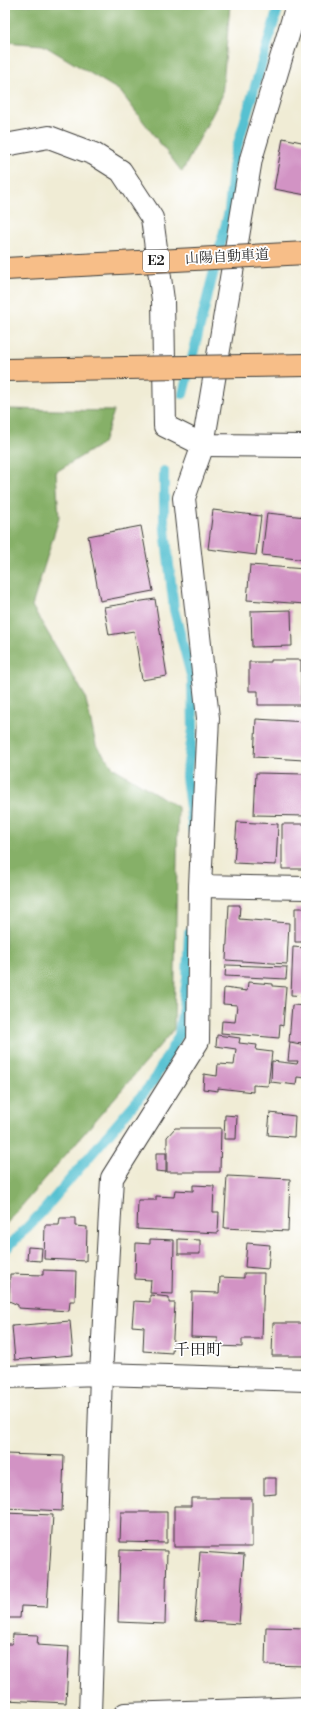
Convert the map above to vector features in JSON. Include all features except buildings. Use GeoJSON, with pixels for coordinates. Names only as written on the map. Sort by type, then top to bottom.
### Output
{"type":"FeatureCollection","features":[{"type":"Feature","properties":{"kind":"highway","name":"山陽自動車道"},"geometry":{"type":"LineString","coordinates":[[5,269],[306,253]]}},
{"type":"Feature","properties":{"kind":"highway"},"geometry":{"type":"LineString","coordinates":[[5,370],[306,365]]}},
{"type":"Feature","properties":{"kind":"street"},"geometry":{"type":"LineString","coordinates":[[90,1714],[101,1374],[112,1178],[198,1041],[200,886],[208,718],[184,498],[203,445],[250,160],[297,5]]}},
{"type":"Feature","properties":{"kind":"street"},"geometry":{"type":"LineString","coordinates":[[5,146],[49,137],[94,154],[121,171],[152,218],[164,300],[165,426],[203,445],[306,446]]}},
{"type":"Feature","properties":{"kind":"street"},"geometry":{"type":"LineString","coordinates":[[200,886],[306,888]]}},
{"type":"Feature","properties":{"kind":"street"},"geometry":{"type":"LineString","coordinates":[[5,1376],[101,1374],[306,1380]]}},
{"type":"Feature","properties":{"kind":"street"},"geometry":{"type":"LineString","coordinates":[[125,1714],[306,1708]]}},
{"type":"Feature","properties":{"kind":"green space"},"geometry":{"type":"Polygon","coordinates":[[[5,5],[230,5],[222,96],[182,172],[120,91],[43,45],[5,42],[5,5]]]}},
{"type":"Feature","properties":{"kind":"green space"},"geometry":{"type":"Polygon","coordinates":[[[5,409],[114,411],[103,443],[56,472],[59,518],[32,606],[85,696],[96,745],[114,768],[178,807],[174,1029],[7,1223],[5,1223],[5,409]]]}},
{"type":"Feature","properties":{"kind":"waterway"},"geometry":{"type":"LineString","coordinates":[[183,394],[229,211],[234,157],[279,5]]}},
{"type":"Feature","properties":{"kind":"waterway"},"geometry":{"type":"LineString","coordinates":[[164,471],[164,520],[174,610],[192,679],[193,729],[186,777],[193,831]]}},
{"type":"Feature","properties":{"kind":"waterway"},"geometry":{"type":"LineString","coordinates":[[5,1250],[43,1211],[152,1083],[179,1035],[187,978],[189,933]]}},
{"type":"Feature","properties":{"kind":"district","name":"千田町"},"geometry":{"type":"Point","coordinates":[198,1350]}}]}
